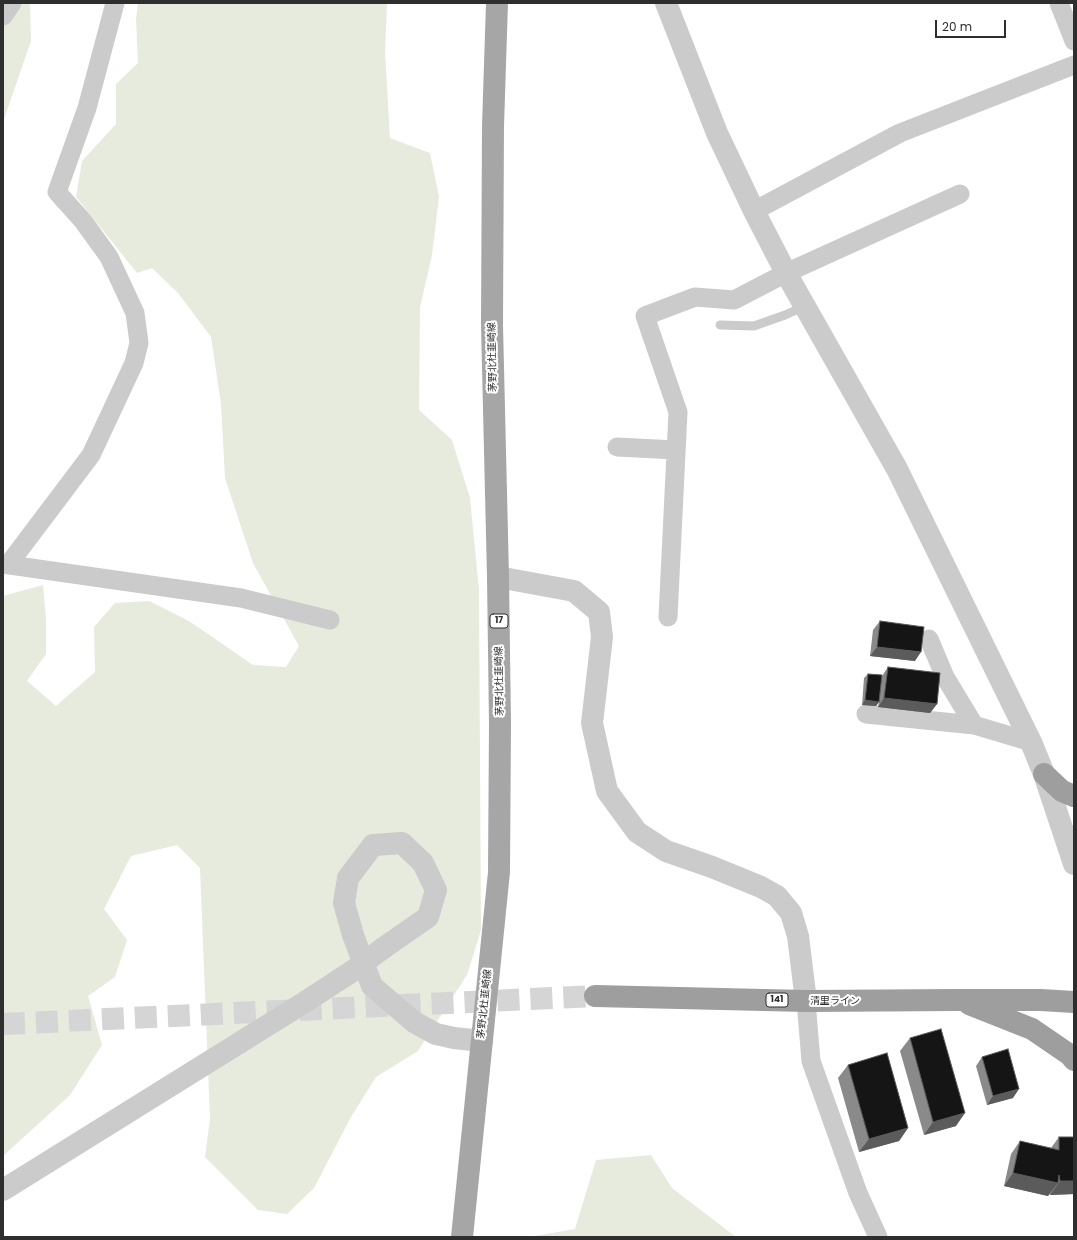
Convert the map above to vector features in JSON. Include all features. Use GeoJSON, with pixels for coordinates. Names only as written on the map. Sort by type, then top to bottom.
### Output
{"type":"FeatureCollection","features":[{"type":"Feature","properties":{"kind":"highway"},"geometry":{"type":"LineString","coordinates":[[1044,774],[1062,791],[1074,796]]}},
{"type":"Feature","properties":{"kind":"highway","name":"清里ライン"},"geometry":{"type":"LineString","coordinates":[[595,996],[806,1001],[958,1000],[1074,1002]]}},
{"type":"Feature","properties":{"kind":"highway"},"geometry":{"type":"LineString","coordinates":[[958,1000],[1032,1030],[1074,1060]]}},
{"type":"Feature","properties":{"kind":"main road","name":"茅野北杜韮崎線"},"geometry":{"type":"LineString","coordinates":[[462,1237],[498,872],[500,724],[492,325],[493,126],[497,3]]}},
{"type":"Feature","properties":{"kind":"street"},"geometry":{"type":"LineString","coordinates":[[3,16],[12,3]]}},
{"type":"Feature","properties":{"kind":"street"},"geometry":{"type":"LineString","coordinates":[[5,564],[92,455],[134,362],[139,343],[135,312],[109,257],[84,221],[57,192],[87,108],[115,3]]}},
{"type":"Feature","properties":{"kind":"street"},"geometry":{"type":"LineString","coordinates":[[666,3],[717,133],[754,211],[786,272],[897,469],[1031,742],[1044,774],[1074,864]]}},
{"type":"Feature","properties":{"kind":"street"},"geometry":{"type":"LineString","coordinates":[[1059,3],[1074,41]]}},
{"type":"Feature","properties":{"kind":"street"},"geometry":{"type":"LineString","coordinates":[[754,211],[900,133],[1074,65]]}},
{"type":"Feature","properties":{"kind":"street"},"geometry":{"type":"LineString","coordinates":[[668,617],[678,412],[645,316],[695,297],[734,300],[786,272],[960,194]]}},
{"type":"Feature","properties":{"kind":"street"},"geometry":{"type":"LineString","coordinates":[[617,447],[676,450]]}},
{"type":"Feature","properties":{"kind":"street"},"geometry":{"type":"LineString","coordinates":[[5,564],[241,598],[330,620]]}},
{"type":"Feature","properties":{"kind":"street"},"geometry":{"type":"LineString","coordinates":[[498,577],[574,591],[599,612],[602,637],[592,723],[607,791],[637,832],[666,851],[761,887],[777,896],[791,913],[798,936],[806,1001],[811,1061],[858,1193],[878,1237]]}},
{"type":"Feature","properties":{"kind":"street"},"geometry":{"type":"LineString","coordinates":[[929,639],[945,677],[974,725]]}},
{"type":"Feature","properties":{"kind":"street"},"geometry":{"type":"LineString","coordinates":[[866,714],[974,725],[1031,742]]}},
{"type":"Feature","properties":{"kind":"street"},"geometry":{"type":"LineString","coordinates":[[3,1190],[278,1019],[351,972],[382,950],[428,917],[436,890],[423,863],[402,842],[373,845],[348,878],[344,903],[353,935],[372,986],[414,1022],[436,1034],[482,1041]]}},
{"type":"Feature","properties":{"kind":"lane"},"geometry":{"type":"LineString","coordinates":[[720,325],[754,326],[805,306]]}},
{"type":"Feature","properties":{"kind":"shaded area"},"geometry":{"type":"Polygon","coordinates":[[[3,3],[30,3],[31,41],[3,122],[3,3]]]}},
{"type":"Feature","properties":{"kind":"shaded area"},"geometry":{"type":"Polygon","coordinates":[[[138,3],[387,3],[385,53],[390,138],[430,153],[439,197],[432,255],[420,307],[419,410],[452,440],[470,498],[479,590],[481,930],[467,975],[418,1051],[376,1077],[351,1117],[314,1188],[287,1214],[258,1210],[205,1157],[210,1119],[200,868],[177,845],[131,856],[104,909],[127,940],[115,977],[88,996],[102,1045],[70,1095],[3,1156],[3,596],[43,585],[46,619],[46,654],[27,681],[56,706],[95,672],[94,627],[115,603],[149,601],[189,621],[253,665],[286,667],[299,646],[253,563],[225,478],[221,404],[211,337],[178,293],[152,268],[137,273],[76,197],[82,161],[116,124],[116,84],[138,63],[136,19],[138,3]]]}},
{"type":"Feature","properties":{"kind":"shaded area"},"geometry":{"type":"Polygon","coordinates":[[[651,1155],[672,1188],[736,1237],[529,1237],[575,1229],[596,1160],[651,1155]]]}},
{"type":"Feature","properties":{"kind":"building"},"geometry":{"type":"Polygon","coordinates":[[[880,621],[924,627],[921,652],[877,647],[880,621]]]}},
{"type":"Feature","properties":{"kind":"building"},"geometry":{"type":"Polygon","coordinates":[[[888,667],[940,673],[937,704],[884,698],[888,667]]]}},
{"type":"Feature","properties":{"kind":"building"},"geometry":{"type":"Polygon","coordinates":[[[868,674],[882,675],[879,702],[865,700],[868,674]]]}},
{"type":"Feature","properties":{"kind":"building"},"geometry":{"type":"Polygon","coordinates":[[[941,1029],[965,1113],[933,1122],[910,1038],[941,1029]]]}},
{"type":"Feature","properties":{"kind":"building"},"geometry":{"type":"Polygon","coordinates":[[[1008,1049],[1019,1089],[993,1096],[982,1057],[1008,1049]]]}},
{"type":"Feature","properties":{"kind":"building"},"geometry":{"type":"Polygon","coordinates":[[[887,1053],[908,1128],[869,1139],[848,1065],[887,1053]]]}},
{"type":"Feature","properties":{"kind":"building"},"geometry":{"type":"Polygon","coordinates":[[[1059,1137],[1074,1137],[1074,1181],[1060,1181],[1059,1175],[1058,1183],[1013,1173],[1020,1141],[1059,1150],[1059,1137]]]}},
{"type":"Feature","properties":{"kind":"tunnel"},"geometry":{"type":"LineString","coordinates":[[3,1024],[595,996]]}}]}
